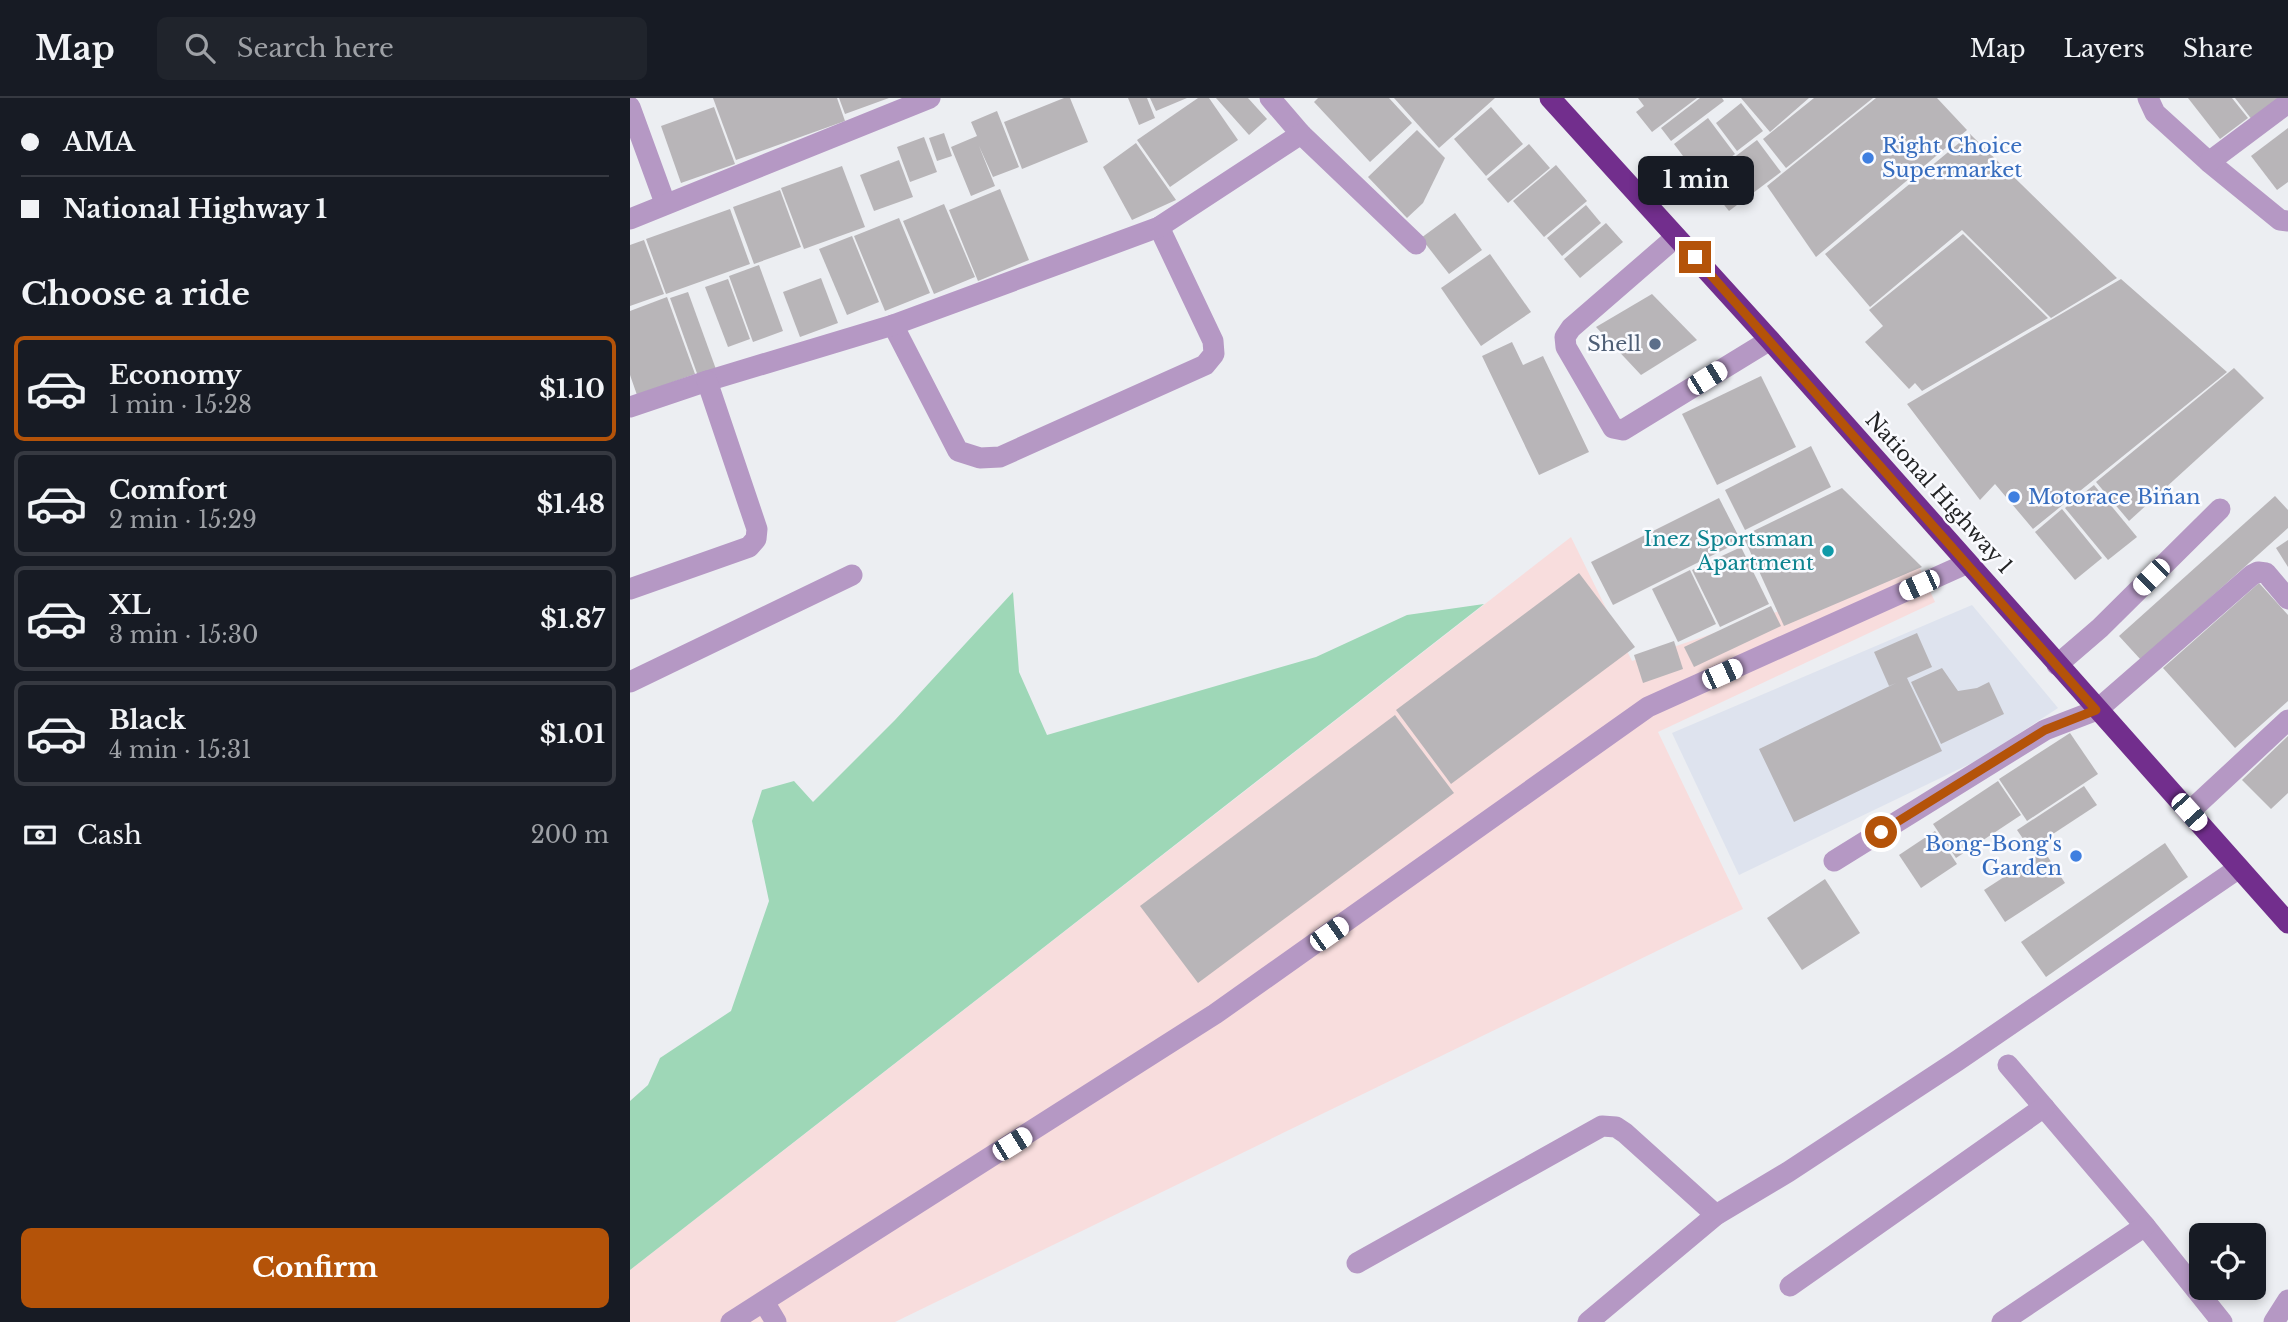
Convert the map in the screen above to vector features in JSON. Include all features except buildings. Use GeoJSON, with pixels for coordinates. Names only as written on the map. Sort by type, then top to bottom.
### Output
{"type":"FeatureCollection","features":[{"type":"Feature","properties":{"kind":"highway","name":"National Highway 1"},"geometry":{"type":"LineString","coordinates":[[1550,98],[1770,340],[2288,923]]}},
{"type":"Feature","properties":{"kind":"street"},"geometry":{"type":"LineString","coordinates":[[630,219],[930,98]]}},
{"type":"Feature","properties":{"kind":"street"},"geometry":{"type":"LineString","coordinates":[[1270,98],[1301,134],[1416,244]]}},
{"type":"Feature","properties":{"kind":"street"},"geometry":{"type":"LineString","coordinates":[[2148,98],[2155,113],[2209,162],[2280,220],[2288,220]]}},
{"type":"Feature","properties":{"kind":"street"},"geometry":{"type":"LineString","coordinates":[[2209,162],[2288,103]]}},
{"type":"Feature","properties":{"kind":"street"},"geometry":{"type":"LineString","coordinates":[[630,107],[665,203]]}},
{"type":"Feature","properties":{"kind":"street"},"geometry":{"type":"LineString","coordinates":[[630,407],[706,381],[893,325],[1159,227],[1301,134]]}},
{"type":"Feature","properties":{"kind":"street"},"geometry":{"type":"LineString","coordinates":[[893,325],[958,451],[980,458],[1000,457],[1205,365],[1214,354],[1213,341],[1159,227]]}},
{"type":"Feature","properties":{"kind":"street"},"geometry":{"type":"LineString","coordinates":[[1676,237],[1571,328],[1565,337],[1566,347],[1613,428],[1623,430],[1770,340]]}},
{"type":"Feature","properties":{"kind":"street"},"geometry":{"type":"LineString","coordinates":[[630,589],[750,547],[757,539],[757,529],[706,381]]}},
{"type":"Feature","properties":{"kind":"street"},"geometry":{"type":"LineString","coordinates":[[2057,665],[2100,628],[2220,509]]}},
{"type":"Feature","properties":{"kind":"street"},"geometry":{"type":"LineString","coordinates":[[731,1322],[1215,1014],[1648,707],[1968,563]]}},
{"type":"Feature","properties":{"kind":"street"},"geometry":{"type":"LineString","coordinates":[[1834,861],[2045,730],[2096,710],[2252,575],[2266,573],[2288,599]]}},
{"type":"Feature","properties":{"kind":"street"},"geometry":{"type":"LineString","coordinates":[[630,682],[852,575]]}},
{"type":"Feature","properties":{"kind":"street"},"geometry":{"type":"LineString","coordinates":[[2189,812],[2288,720]]}},
{"type":"Feature","properties":{"kind":"street"},"geometry":{"type":"LineString","coordinates":[[1588,1322],[1716,1215],[1788,1172],[1957,1061],[2239,868]]}},
{"type":"Feature","properties":{"kind":"street"},"geometry":{"type":"LineString","coordinates":[[2008,1065],[2145,1226],[2222,1322]]}},
{"type":"Feature","properties":{"kind":"street"},"geometry":{"type":"LineString","coordinates":[[1790,1286],[2044,1107]]}},
{"type":"Feature","properties":{"kind":"street"},"geometry":{"type":"LineString","coordinates":[[1357,1263],[1602,1126],[1616,1127],[1625,1133],[1716,1215]]}},
{"type":"Feature","properties":{"kind":"street"},"geometry":{"type":"LineString","coordinates":[[2002,1322],[2145,1226]]}},
{"type":"Feature","properties":{"kind":"street"},"geometry":{"type":"LineString","coordinates":[[2274,1322],[2288,1300]]}},
{"type":"Feature","properties":{"kind":"street"},"geometry":{"type":"LineString","coordinates":[[764,1302],[776,1322]]}},
{"type":"Feature","properties":{"kind":"shaded area"},"geometry":{"type":"Polygon","coordinates":[[[1571,537],[1632,661],[1918,564],[1935,602],[1658,732],[1743,909],[895,1322],[630,1322],[630,1270],[1571,537]]]}},
{"type":"Feature","properties":{"kind":"shaded area"},"geometry":{"type":"Polygon","coordinates":[[[1972,605],[2058,708],[1980,759],[1739,875],[1672,733],[1972,605]]]}},
{"type":"Feature","properties":{"kind":"green space"},"geometry":{"type":"Polygon","coordinates":[[[1013,592],[1019,672],[1047,735],[1316,657],[1407,615],[1484,604],[630,1270],[630,1101],[648,1085],[660,1058],[731,1011],[769,901],[752,821],[762,790],[794,781],[813,802],[895,720],[1013,592]]]}},
{"type":"Feature","properties":{"kind":"place","name":"Right Choice Supermarket"},"geometry":{"type":"Point","coordinates":[1868,158]}},
{"type":"Feature","properties":{"kind":"place","name":"Shell"},"geometry":{"type":"Point","coordinates":[1655,344]}},
{"type":"Feature","properties":{"kind":"place","name":"Motorace Biñan"},"geometry":{"type":"Point","coordinates":[2014,497]}},
{"type":"Feature","properties":{"kind":"place","name":"Inez Sportsman Apartment"},"geometry":{"type":"Point","coordinates":[1828,551]}},
{"type":"Feature","properties":{"kind":"place","name":"Bong-Bong's Garden"},"geometry":{"type":"Point","coordinates":[2076,856]}},
{"type":"Feature","properties":{"kind":"route"},"geometry":{"type":"LineString","coordinates":[[1695,257],[2096,710],[2045,730],[1881,832]]}}]}
